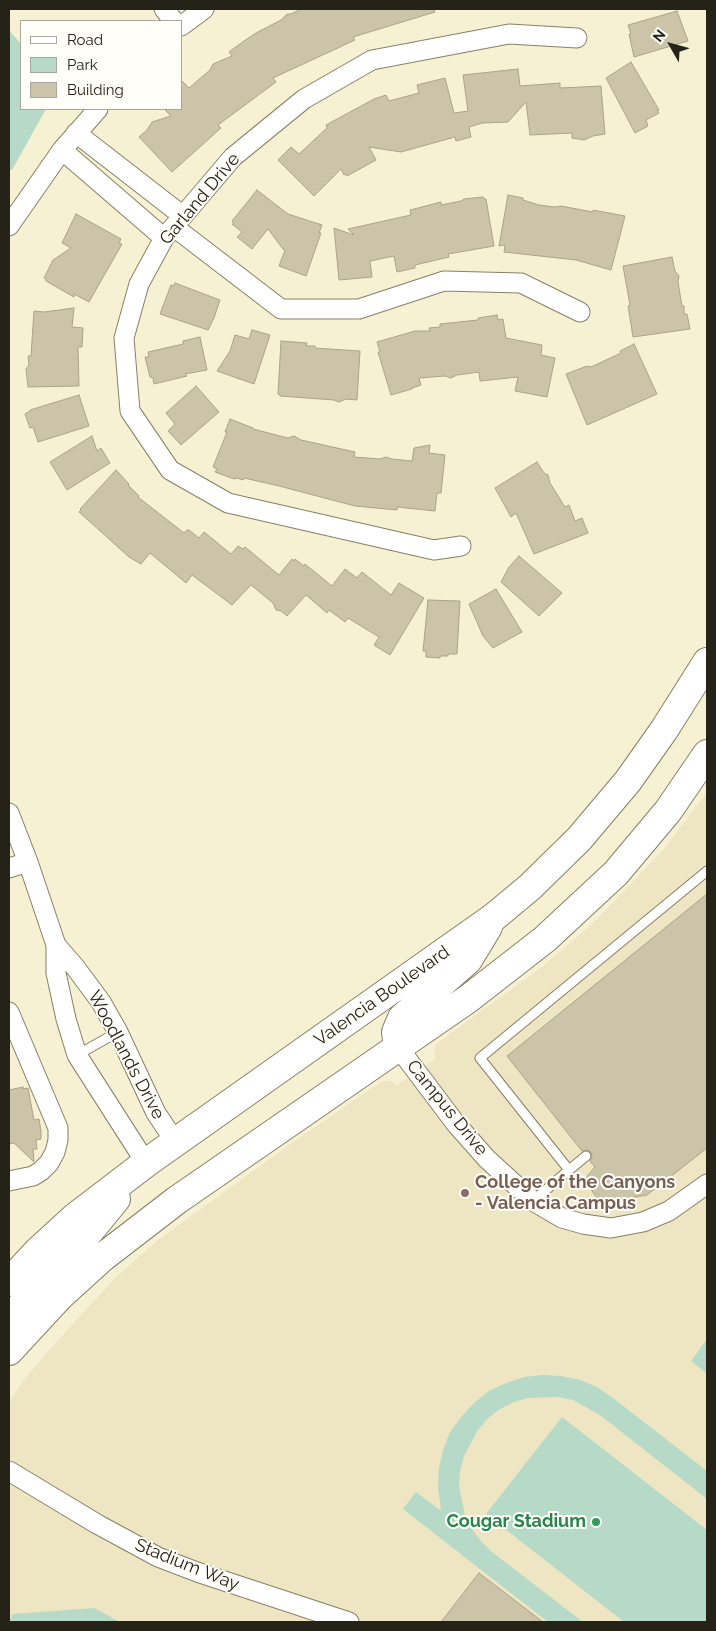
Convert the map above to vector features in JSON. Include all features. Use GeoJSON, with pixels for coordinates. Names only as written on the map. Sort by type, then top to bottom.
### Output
{"type":"FeatureCollection","features":[{"type":"Feature","properties":{"kind":"main road","name":"Valencia Boulevard"},"geometry":{"type":"LineString","coordinates":[[9,1282],[38,1251],[74,1218],[146,1163],[494,917],[530,887],[579,839],[628,781],[664,730],[707,662]]}},
{"type":"Feature","properties":{"kind":"main road"},"geometry":{"type":"LineString","coordinates":[[9,1351],[59,1297],[103,1257],[177,1200],[468,999],[545,939],[616,873],[668,811],[707,754]]}},
{"type":"Feature","properties":{"kind":"main road"},"geometry":{"type":"LineString","coordinates":[[398,1047],[396,1032],[402,1018],[468,960],[494,917]]}},
{"type":"Feature","properties":{"kind":"main road"},"geometry":{"type":"LineString","coordinates":[[9,1319],[79,1244],[146,1163]]}},
{"type":"Feature","properties":{"kind":"street"},"geometry":{"type":"LineString","coordinates":[[164,9],[173,20]]}},
{"type":"Feature","properties":{"kind":"street"},"geometry":{"type":"LineString","coordinates":[[182,25],[204,9]]}},
{"type":"Feature","properties":{"kind":"street","name":"Garland Drive"},"geometry":{"type":"LineString","coordinates":[[461,546],[434,550],[228,503],[170,470],[130,411],[124,338],[139,284],[174,227],[233,157],[304,99],[372,60],[509,34],[577,38]]}},
{"type":"Feature","properties":{"kind":"street"},"geometry":{"type":"LineString","coordinates":[[9,226],[62,150],[97,110]]}},
{"type":"Feature","properties":{"kind":"street"},"geometry":{"type":"LineString","coordinates":[[76,133],[174,227]]}},
{"type":"Feature","properties":{"kind":"street"},"geometry":{"type":"LineString","coordinates":[[62,150],[174,227],[281,308],[360,309],[444,281],[521,283],[580,312]]}},
{"type":"Feature","properties":{"kind":"street","name":"Woodlands Drive"},"geometry":{"type":"LineString","coordinates":[[9,813],[56,945],[56,973],[66,1019],[77,1055],[146,1163]]}},
{"type":"Feature","properties":{"kind":"street"},"geometry":{"type":"LineString","coordinates":[[9,868],[28,862]]}},
{"type":"Feature","properties":{"kind":"street","name":"Woodlands Drive"},"geometry":{"type":"LineString","coordinates":[[56,945],[102,1002],[156,1113],[176,1143]]}},
{"type":"Feature","properties":{"kind":"street"},"geometry":{"type":"LineString","coordinates":[[9,1012],[58,1128],[58,1140],[55,1152],[49,1163],[41,1171],[33,1176],[9,1181]]}},
{"type":"Feature","properties":{"kind":"street","name":"Campus Drive"},"geometry":{"type":"LineString","coordinates":[[398,1047],[456,1124],[487,1159],[533,1201],[562,1218],[583,1224],[611,1228],[643,1222],[669,1211],[707,1184]]}},
{"type":"Feature","properties":{"kind":"street","name":"Stadium Way"},"geometry":{"type":"LineString","coordinates":[[9,1471],[97,1524],[158,1556],[197,1572],[349,1622]]}},
{"type":"Feature","properties":{"kind":"lane"},"geometry":{"type":"LineString","coordinates":[[569,1170],[480,1058],[707,871]]}},
{"type":"Feature","properties":{"kind":"lane"},"geometry":{"type":"LineString","coordinates":[[77,1055],[118,1032]]}},
{"type":"Feature","properties":{"kind":"lane"},"geometry":{"type":"LineString","coordinates":[[533,1201],[586,1156]]}},
{"type":"Feature","properties":{"kind":"shaded area","name":"College of the Canyons - Valencia Campus"},"geometry":{"type":"Polygon","coordinates":[[[707,793],[707,1622],[9,1622],[9,1402],[23,1381],[115,1278],[158,1240],[289,1145],[382,1081],[391,1081],[397,1085],[435,1059],[434,1050],[437,1043],[542,967],[595,921],[662,851],[707,793]]]}},
{"type":"Feature","properties":{"kind":"green space"},"geometry":{"type":"Polygon","coordinates":[[[9,30],[20,43],[20,110],[45,110],[12,170],[9,170],[9,30]]]}},
{"type":"Feature","properties":{"kind":"green space"},"geometry":{"type":"Polygon","coordinates":[[[707,1339],[707,1374],[691,1361],[707,1339]]]}},
{"type":"Feature","properties":{"kind":"green space"},"geometry":{"type":"Polygon","coordinates":[[[543,1375],[580,1380],[597,1387],[707,1471],[707,1499],[600,1415],[573,1400],[558,1397],[528,1398],[514,1402],[488,1418],[478,1430],[464,1456],[459,1486],[465,1516],[472,1529],[492,1552],[583,1622],[548,1622],[403,1509],[416,1492],[441,1511],[438,1487],[439,1468],[450,1432],[461,1417],[489,1391],[524,1377],[543,1375]]]}},
{"type":"Feature","properties":{"kind":"green space","name":"Cougar Stadium"},"geometry":{"type":"Polygon","coordinates":[[[562,1417],[707,1530],[707,1622],[624,1622],[486,1514],[562,1417]]]}},
{"type":"Feature","properties":{"kind":"green space"},"geometry":{"type":"Polygon","coordinates":[[[94,1608],[120,1622],[9,1622],[13,1614],[94,1608]]]}},
{"type":"Feature","properties":{"kind":"building"},"geometry":{"type":"Polygon","coordinates":[[[301,9],[434,9],[435,12],[353,37],[355,40],[273,78],[276,82],[218,125],[221,128],[172,172],[139,137],[152,122],[171,116],[165,110],[182,110],[182,81],[189,88],[210,70],[213,64],[232,56],[229,52],[244,41],[281,20],[287,14],[301,9]]]}},
{"type":"Feature","properties":{"kind":"building"},"geometry":{"type":"Polygon","coordinates":[[[677,11],[688,41],[634,57],[628,25],[677,11]]]}},
{"type":"Feature","properties":{"kind":"building"},"geometry":{"type":"Polygon","coordinates":[[[631,62],[659,110],[657,110],[659,113],[646,120],[648,126],[635,133],[606,78],[631,62]]]}},
{"type":"Feature","properties":{"kind":"building"},"geometry":{"type":"Polygon","coordinates":[[[518,69],[520,86],[560,83],[560,88],[601,86],[605,134],[584,140],[572,138],[572,133],[530,135],[526,102],[508,122],[482,123],[469,127],[471,137],[456,141],[455,137],[401,152],[369,147],[376,160],[347,176],[346,174],[344,175],[341,169],[314,196],[278,160],[291,147],[299,154],[327,128],[326,125],[374,99],[386,95],[389,101],[419,93],[417,85],[445,78],[454,113],[468,111],[463,75],[518,69]]]}},
{"type":"Feature","properties":{"kind":"building"},"geometry":{"type":"Polygon","coordinates":[[[257,190],[288,214],[322,225],[306,276],[279,266],[285,250],[268,229],[252,249],[237,237],[242,232],[232,224],[234,223],[232,221],[257,190]]]}},
{"type":"Feature","properties":{"kind":"building"},"geometry":{"type":"Polygon","coordinates":[[[508,195],[523,198],[523,200],[539,205],[561,206],[593,212],[593,210],[625,216],[611,270],[576,260],[504,252],[505,245],[499,246],[508,195]]]}},
{"type":"Feature","properties":{"kind":"building"},"geometry":{"type":"Polygon","coordinates":[[[483,197],[486,199],[494,246],[448,254],[449,257],[415,265],[415,268],[397,272],[394,256],[370,261],[372,277],[339,280],[334,228],[354,235],[348,229],[411,215],[410,210],[441,202],[441,205],[464,199],[483,197]]]}},
{"type":"Feature","properties":{"kind":"building"},"geometry":{"type":"Polygon","coordinates":[[[76,214],[121,239],[119,243],[122,244],[89,302],[74,294],[74,297],[44,278],[53,260],[71,248],[62,243],[76,214]]]}},
{"type":"Feature","properties":{"kind":"building"},"geometry":{"type":"Polygon","coordinates":[[[672,257],[675,271],[679,276],[678,282],[684,314],[687,314],[690,329],[633,337],[623,266],[672,257]]]}},
{"type":"Feature","properties":{"kind":"building"},"geometry":{"type":"Polygon","coordinates":[[[175,283],[220,300],[208,330],[160,314],[171,285],[174,286],[175,283]]]}},
{"type":"Feature","properties":{"kind":"building"},"geometry":{"type":"Polygon","coordinates":[[[74,308],[72,327],[83,328],[82,347],[78,347],[79,386],[28,387],[26,369],[29,365],[28,356],[31,356],[34,311],[44,312],[74,308]]]}},
{"type":"Feature","properties":{"kind":"building"},"geometry":{"type":"Polygon","coordinates":[[[497,315],[498,320],[503,319],[506,338],[542,345],[541,355],[555,358],[547,397],[515,391],[518,377],[480,381],[479,372],[457,375],[451,378],[445,376],[419,378],[421,385],[391,395],[378,352],[380,352],[377,342],[415,331],[430,331],[429,328],[440,327],[440,324],[478,320],[478,318],[497,315]]]}},
{"type":"Feature","properties":{"kind":"building"},"geometry":{"type":"Polygon","coordinates":[[[252,330],[270,335],[254,384],[217,371],[230,351],[235,335],[249,339],[252,330]]]}},
{"type":"Feature","properties":{"kind":"building"},"geometry":{"type":"Polygon","coordinates":[[[200,337],[207,370],[185,374],[187,376],[154,384],[153,378],[150,377],[145,357],[149,357],[148,352],[183,344],[183,341],[200,337]]]}},
{"type":"Feature","properties":{"kind":"building"},"geometry":{"type":"Polygon","coordinates":[[[281,341],[307,343],[306,346],[315,346],[315,348],[360,351],[357,400],[346,399],[339,402],[280,396],[278,394],[281,341]]]}},
{"type":"Feature","properties":{"kind":"building"},"geometry":{"type":"Polygon","coordinates":[[[634,344],[657,394],[587,425],[566,374],[587,366],[591,367],[621,353],[620,351],[634,344]]]}},
{"type":"Feature","properties":{"kind":"building"},"geometry":{"type":"Polygon","coordinates":[[[196,386],[219,412],[181,445],[168,431],[175,424],[166,413],[196,386]]]}},
{"type":"Feature","properties":{"kind":"building"},"geometry":{"type":"Polygon","coordinates":[[[79,395],[89,426],[38,442],[33,427],[30,428],[25,414],[30,410],[79,395]]]}},
{"type":"Feature","properties":{"kind":"building"},"geometry":{"type":"Polygon","coordinates":[[[230,419],[253,429],[288,438],[294,436],[301,440],[355,452],[354,457],[380,459],[386,457],[412,461],[414,448],[430,445],[429,453],[445,455],[441,493],[437,493],[435,511],[397,507],[397,510],[355,506],[244,478],[243,480],[234,479],[215,472],[217,469],[213,467],[227,432],[225,432],[230,419]]]}},
{"type":"Feature","properties":{"kind":"building"},"geometry":{"type":"Polygon","coordinates":[[[92,436],[97,451],[101,448],[110,463],[67,490],[50,462],[92,436]]]}},
{"type":"Feature","properties":{"kind":"building"},"geometry":{"type":"Polygon","coordinates":[[[537,462],[544,473],[548,475],[550,483],[565,507],[569,505],[575,521],[582,518],[588,533],[534,554],[516,513],[511,517],[495,488],[537,462]]]}},
{"type":"Feature","properties":{"kind":"building"},"geometry":{"type":"Polygon","coordinates":[[[116,470],[138,497],[184,533],[189,530],[199,538],[204,532],[231,554],[238,546],[243,549],[245,547],[279,575],[292,559],[294,561],[295,559],[304,566],[305,564],[332,586],[345,569],[357,578],[362,572],[391,595],[399,583],[424,598],[390,655],[374,645],[379,637],[348,618],[345,622],[329,610],[327,613],[306,595],[287,616],[281,611],[276,610],[273,603],[251,585],[232,605],[192,575],[186,583],[150,553],[141,564],[129,557],[79,512],[116,470]]]}},
{"type":"Feature","properties":{"kind":"building"},"geometry":{"type":"Polygon","coordinates":[[[519,556],[562,593],[539,616],[501,582],[509,567],[519,556]]]}},
{"type":"Feature","properties":{"kind":"building"},"geometry":{"type":"Polygon","coordinates":[[[496,589],[522,632],[493,648],[483,636],[469,604],[496,589]]]}},
{"type":"Feature","properties":{"kind":"building"},"geometry":{"type":"Polygon","coordinates":[[[428,600],[460,601],[457,654],[448,654],[448,656],[440,656],[440,658],[426,657],[426,651],[423,651],[428,600]]]}},
{"type":"Feature","properties":{"kind":"building"},"geometry":{"type":"Polygon","coordinates":[[[707,894],[707,1148],[647,1195],[601,1203],[584,1180],[595,1167],[590,1161],[592,1158],[591,1152],[588,1150],[582,1151],[507,1056],[707,894]]]}},
{"type":"Feature","properties":{"kind":"building"},"geometry":{"type":"Polygon","coordinates":[[[23,1087],[23,1089],[28,1088],[34,1120],[39,1119],[41,1131],[41,1139],[36,1140],[37,1149],[33,1149],[34,1162],[14,1143],[9,1144],[9,1090],[23,1087]]]}},
{"type":"Feature","properties":{"kind":"building"},"geometry":{"type":"Polygon","coordinates":[[[479,1573],[543,1622],[441,1622],[479,1573]]]}},
{"type":"Feature","properties":{"kind":"place","name":"College of the Canyons - Valencia Campus"},"geometry":{"type":"Point","coordinates":[465,1193]}},
{"type":"Feature","properties":{"kind":"place","name":"Cougar Stadium"},"geometry":{"type":"Point","coordinates":[596,1522]}}]}
